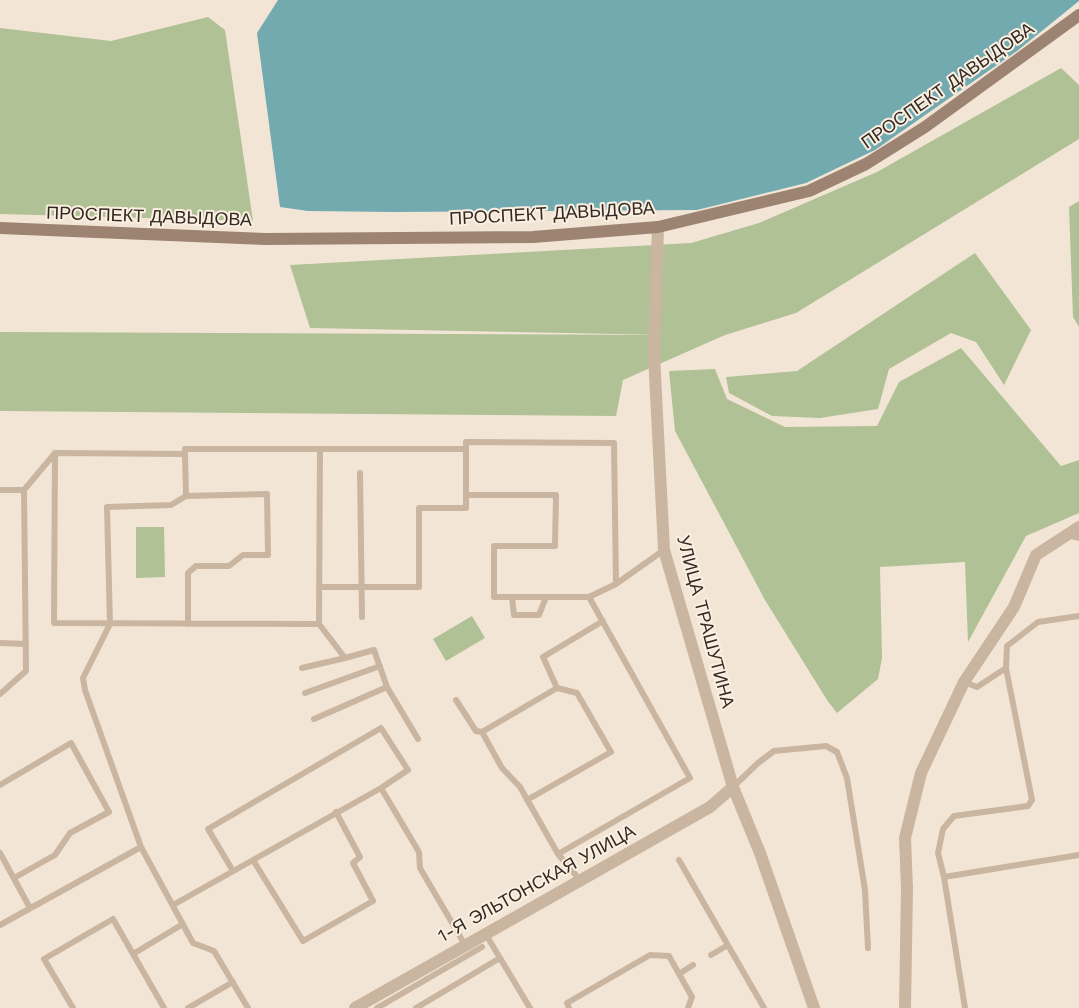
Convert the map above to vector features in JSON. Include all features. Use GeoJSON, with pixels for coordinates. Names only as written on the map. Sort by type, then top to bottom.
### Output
{"type":"FeatureCollection","features":[{"type":"Feature","properties":{"kind":"street","name":"ПРОСПЕКТ ДАВЫДОВА"},"geometry":{"type":"LineString","coordinates":[[0,228],[265,240],[533,237],[658,227],[809,191],[866,164],[925,127],[1079,15]]}},
{"type":"Feature","properties":{"kind":"street","name":"УЛИЦА ТРАШУТИНА"},"geometry":{"type":"LineString","coordinates":[[658,227],[654,355],[664,550],[733,787],[760,853],[814,1008]]}},
{"type":"Feature","properties":{"kind":"street"},"geometry":{"type":"LineString","coordinates":[[905,1008],[907,888],[905,838],[921,773],[964,682],[1014,608],[1036,555],[1073,536],[1079,528]]}},
{"type":"Feature","properties":{"kind":"street","name":"1-Я ЭЛЬТОНСКАЯ УЛИЦА"},"geometry":{"type":"LineString","coordinates":[[355,1008],[710,807],[733,787]]}},
{"type":"Feature","properties":{"kind":"lane"},"geometry":{"type":"LineString","coordinates":[[320,587],[418,587],[419,508],[466,508],[466,442],[614,443],[616,584]]}},
{"type":"Feature","properties":{"kind":"lane"},"geometry":{"type":"LineString","coordinates":[[186,496],[185,449],[466,450]]}},
{"type":"Feature","properties":{"kind":"lane"},"geometry":{"type":"LineString","coordinates":[[320,449],[319,624],[345,658]]}},
{"type":"Feature","properties":{"kind":"lane"},"geometry":{"type":"LineString","coordinates":[[55,453],[185,454]]}},
{"type":"Feature","properties":{"kind":"lane"},"geometry":{"type":"LineString","coordinates":[[0,694],[26,671],[24,490],[55,453]]}},
{"type":"Feature","properties":{"kind":"lane"},"geometry":{"type":"LineString","coordinates":[[55,453],[54,624],[319,624]]}},
{"type":"Feature","properties":{"kind":"lane"},"geometry":{"type":"LineString","coordinates":[[360,474],[362,617]]}},
{"type":"Feature","properties":{"kind":"lane"},"geometry":{"type":"LineString","coordinates":[[0,490],[24,490]]}},
{"type":"Feature","properties":{"kind":"lane"},"geometry":{"type":"LineString","coordinates":[[188,624],[188,573],[196,566],[229,566],[243,555],[268,555],[267,494],[186,496],[171,505],[107,507],[110,624],[83,678],[141,847],[193,943],[214,951],[248,1008]]}},
{"type":"Feature","properties":{"kind":"lane"},"geometry":{"type":"LineString","coordinates":[[466,495],[556,495],[555,546],[494,546],[494,597],[589,597],[616,584],[664,550]]}},
{"type":"Feature","properties":{"kind":"lane"},"geometry":{"type":"LineString","coordinates":[[512,597],[514,615],[539,615],[546,597]]}},
{"type":"Feature","properties":{"kind":"lane"},"geometry":{"type":"LineString","coordinates":[[558,854],[690,778],[589,597]]}},
{"type":"Feature","properties":{"kind":"lane"},"geometry":{"type":"LineString","coordinates":[[965,1008],[944,877],[938,853],[943,828],[954,816],[1028,806],[1032,800],[1006,668],[1007,646],[1038,622],[1079,616]]}},
{"type":"Feature","properties":{"kind":"lane"},"geometry":{"type":"LineString","coordinates":[[557,688],[543,657],[604,621]]}},
{"type":"Feature","properties":{"kind":"lane"},"geometry":{"type":"LineString","coordinates":[[0,644],[26,644]]}},
{"type":"Feature","properties":{"kind":"lane"},"geometry":{"type":"LineString","coordinates":[[302,668],[374,650],[387,687],[418,739]]}},
{"type":"Feature","properties":{"kind":"lane"},"geometry":{"type":"LineString","coordinates":[[305,693],[380,666]]}},
{"type":"Feature","properties":{"kind":"lane"},"geometry":{"type":"LineString","coordinates":[[964,682],[977,687],[1006,668]]}},
{"type":"Feature","properties":{"kind":"lane"},"geometry":{"type":"LineString","coordinates":[[314,719],[387,687]]}},
{"type":"Feature","properties":{"kind":"lane"},"geometry":{"type":"LineString","coordinates":[[456,700],[476,731],[482,732],[557,688],[577,693],[611,752],[527,800]]}},
{"type":"Feature","properties":{"kind":"lane"},"geometry":{"type":"LineString","coordinates":[[173,905],[381,788],[408,770],[381,728],[208,829],[233,871]]}},
{"type":"Feature","properties":{"kind":"lane"},"geometry":{"type":"LineString","coordinates":[[482,732],[502,768],[520,787],[558,854],[580,880]]}},
{"type":"Feature","properties":{"kind":"lane"},"geometry":{"type":"LineString","coordinates":[[0,785],[71,743],[109,812],[70,833],[56,855],[14,878]]}},
{"type":"Feature","properties":{"kind":"lane"},"geometry":{"type":"LineString","coordinates":[[733,787],[758,762],[774,751],[826,746],[837,752],[847,778],[865,890],[868,948]]}},
{"type":"Feature","properties":{"kind":"lane"},"geometry":{"type":"LineString","coordinates":[[381,788],[419,852],[420,868],[465,945]]}},
{"type":"Feature","properties":{"kind":"lane"},"geometry":{"type":"LineString","coordinates":[[253,860],[302,941],[373,901],[353,863],[360,857],[336,812]]}},
{"type":"Feature","properties":{"kind":"lane"},"geometry":{"type":"LineString","coordinates":[[0,925],[141,847]]}},
{"type":"Feature","properties":{"kind":"lane"},"geometry":{"type":"LineString","coordinates":[[0,853],[30,908]]}},
{"type":"Feature","properties":{"kind":"lane"},"geometry":{"type":"LineString","coordinates":[[944,877],[1079,855]]}},
{"type":"Feature","properties":{"kind":"lane"},"geometry":{"type":"LineString","coordinates":[[679,860],[764,1008]]}},
{"type":"Feature","properties":{"kind":"lane"},"geometry":{"type":"LineString","coordinates":[[73,1008],[44,959],[113,919],[164,1008]]}},
{"type":"Feature","properties":{"kind":"lane"},"geometry":{"type":"LineString","coordinates":[[133,954],[183,924]]}},
{"type":"Feature","properties":{"kind":"lane"},"geometry":{"type":"LineString","coordinates":[[485,933],[530,1008]]}},
{"type":"Feature","properties":{"kind":"lane"},"geometry":{"type":"LineString","coordinates":[[711,955],[728,945]]}},
{"type":"Feature","properties":{"kind":"lane"},"geometry":{"type":"LineString","coordinates":[[377,1008],[482,947]]}},
{"type":"Feature","properties":{"kind":"lane"},"geometry":{"type":"LineString","coordinates":[[569,1008],[567,1003],[650,955],[669,956],[692,997],[688,1008]]}},
{"type":"Feature","properties":{"kind":"lane"},"geometry":{"type":"LineString","coordinates":[[416,1008],[500,958]]}},
{"type":"Feature","properties":{"kind":"lane"},"geometry":{"type":"LineString","coordinates":[[679,974],[693,965]]}},
{"type":"Feature","properties":{"kind":"lane"},"geometry":{"type":"LineString","coordinates":[[188,1008],[233,982]]}},
{"type":"Feature","properties":{"kind":"green space"},"geometry":{"type":"Polygon","coordinates":[[[208,17],[225,30],[253,221],[0,214],[0,28],[111,41],[208,17]]]}},
{"type":"Feature","properties":{"kind":"green space"},"geometry":{"type":"Polygon","coordinates":[[[1061,68],[1079,85],[1079,139],[796,313],[725,335],[623,380],[616,416],[0,411],[0,332],[669,335],[310,328],[290,265],[691,243],[759,223],[877,172],[1061,68]]]}},
{"type":"Feature","properties":{"kind":"green space"},"geometry":{"type":"Polygon","coordinates":[[[1079,201],[1079,327],[1073,317],[1069,207],[1079,201]]]}},
{"type":"Feature","properties":{"kind":"green space"},"geometry":{"type":"Polygon","coordinates":[[[975,253],[1031,330],[1004,385],[976,342],[951,333],[889,369],[878,409],[820,418],[772,416],[729,393],[726,377],[797,371],[975,253]]]}},
{"type":"Feature","properties":{"kind":"green space"},"geometry":{"type":"Polygon","coordinates":[[[961,348],[1061,466],[1079,460],[1079,513],[1026,536],[968,642],[965,562],[880,567],[882,658],[878,679],[837,713],[765,600],[675,431],[669,371],[715,369],[727,399],[785,427],[877,426],[899,382],[961,348]]]}},
{"type":"Feature","properties":{"kind":"green space"},"geometry":{"type":"Polygon","coordinates":[[[136,527],[164,527],[165,577],[136,578],[136,527]]]}},
{"type":"Feature","properties":{"kind":"green space"},"geometry":{"type":"Polygon","coordinates":[[[472,616],[485,638],[446,661],[433,639],[472,616]]]}},
{"type":"Feature","properties":{"kind":"water"},"geometry":{"type":"Polygon","coordinates":[[[278,0],[1079,1],[1017,51],[875,150],[806,183],[697,210],[394,212],[308,211],[280,207],[257,33],[278,0]]]}}]}
